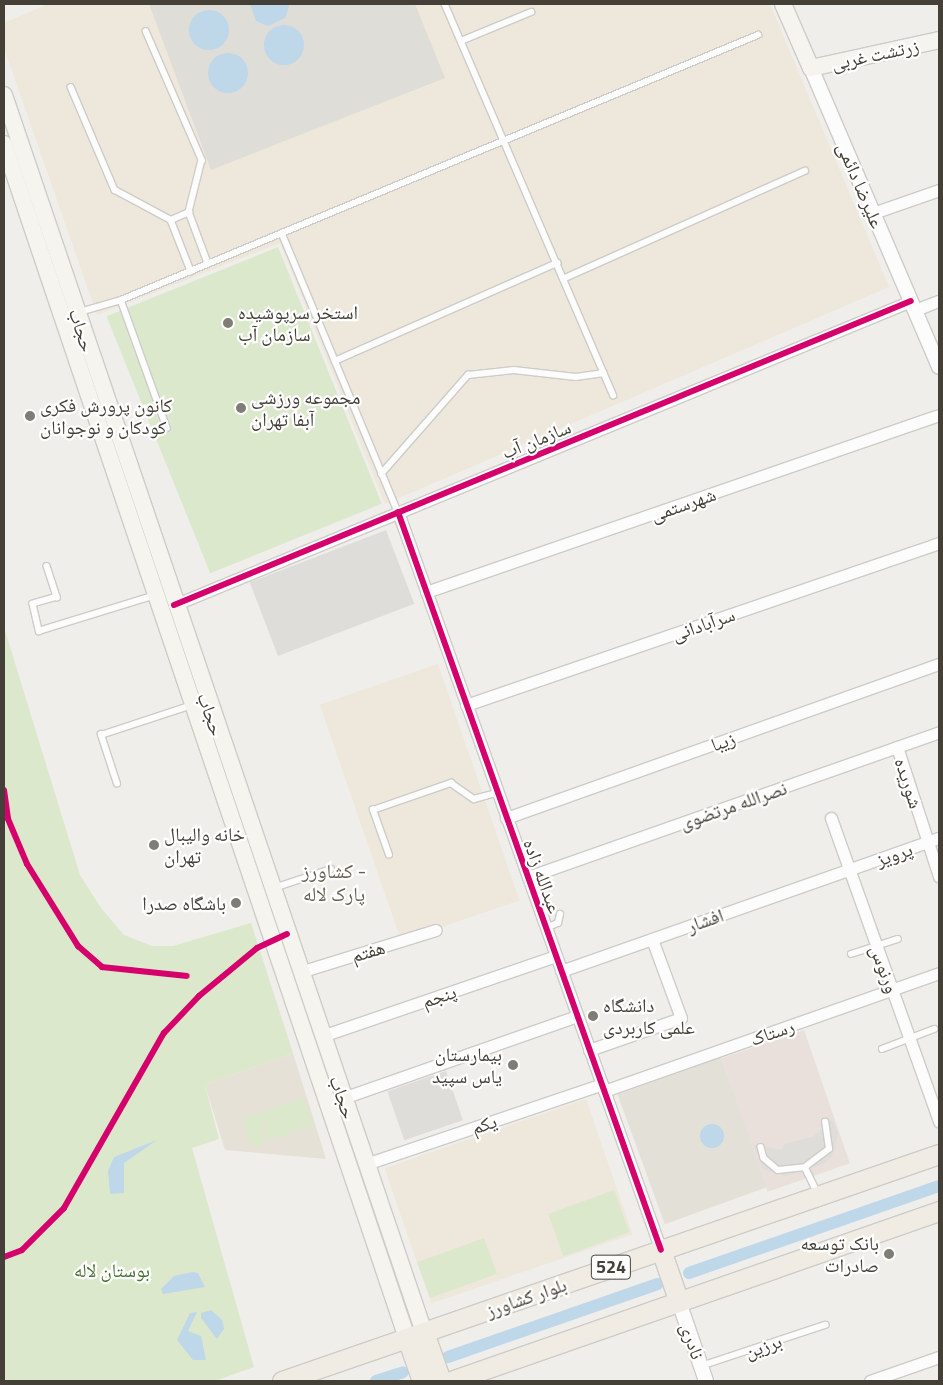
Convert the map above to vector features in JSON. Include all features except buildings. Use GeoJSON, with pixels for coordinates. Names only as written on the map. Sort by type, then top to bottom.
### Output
{"type":"FeatureCollection","features":[{"type":"Feature","properties":{"kind":"main road","name":"علیرضا دائمی"},"geometry":{"type":"LineString","coordinates":[[783,4],[811,68]]}},
{"type":"Feature","properties":{"kind":"main road","name":"زرتشت غربی"},"geometry":{"type":"LineString","coordinates":[[811,68],[939,40]]}},
{"type":"Feature","properties":{"kind":"main road","name":"حجاب"},"geometry":{"type":"LineString","coordinates":[[4,95],[70,316],[164,603],[194,705],[282,942],[336,1100],[366,1164],[400,1261],[416,1335]]}},
{"type":"Feature","properties":{"kind":"main road","name":"حجاب"},"geometry":{"type":"LineString","coordinates":[[4,144],[70,316]]}},
{"type":"Feature","properties":{"kind":"main road","name":"حجاب"},"geometry":{"type":"LineString","coordinates":[[164,603],[272,889],[282,942],[300,972],[322,1036],[351,1170],[383,1266],[416,1335]]}},
{"type":"Feature","properties":{"kind":"main road","name":"بلوار کشاورز"},"geometry":{"type":"LineString","coordinates":[[282,1381],[939,1154]]}},
{"type":"Feature","properties":{"kind":"main road"},"geometry":{"type":"LineString","coordinates":[[351,1170],[366,1164]]}},
{"type":"Feature","properties":{"kind":"main road"},"geometry":{"type":"LineString","coordinates":[[451,1381],[939,1211]]}},
{"type":"Feature","properties":{"kind":"main road"},"geometry":{"type":"LineString","coordinates":[[661,1250],[679,1302]]}},
{"type":"Feature","properties":{"kind":"main road"},"geometry":{"type":"LineString","coordinates":[[383,1266],[400,1261]]}},
{"type":"Feature","properties":{"kind":"main road"},"geometry":{"type":"LineString","coordinates":[[416,1335],[422,1381]]}},
{"type":"Feature","properties":{"kind":"main road"},"geometry":{"type":"LineString","coordinates":[[416,1335],[441,1381]]}},
{"type":"Feature","properties":{"kind":"street","name":"علیرضا دائمی"},"geometry":{"type":"LineString","coordinates":[[811,68],[939,367]]}},
{"type":"Feature","properties":{"kind":"street"},"geometry":{"type":"LineString","coordinates":[[873,213],[939,190]]}},
{"type":"Feature","properties":{"kind":"street","name":"سازمان آب"},"geometry":{"type":"LineString","coordinates":[[164,603],[398,512],[913,305],[939,302]]}},
{"type":"Feature","properties":{"kind":"street","name":"شهرستمی"},"geometry":{"type":"LineString","coordinates":[[426,592],[939,415]]}},
{"type":"Feature","properties":{"kind":"street","name":"عبدالله زاده"},"geometry":{"type":"LineString","coordinates":[[398,512],[661,1250]]}},
{"type":"Feature","properties":{"kind":"street","name":"سرآبادانی"},"geometry":{"type":"LineString","coordinates":[[466,705],[939,543]]}},
{"type":"Feature","properties":{"kind":"street","name":"زیبا"},"geometry":{"type":"LineString","coordinates":[[506,818],[939,664]]}},
{"type":"Feature","properties":{"kind":"street","name":"نصرالله مرتضوی"},"geometry":{"type":"LineString","coordinates":[[528,877],[939,732]]}},
{"type":"Feature","properties":{"kind":"street","name":"شوریده"},"geometry":{"type":"LineString","coordinates":[[897,747],[939,876]]}},
{"type":"Feature","properties":{"kind":"street","name":"ورنوس"},"geometry":{"type":"LineString","coordinates":[[831,818],[939,1120]]}},
{"type":"Feature","properties":{"kind":"street","name":"پرویز"},"geometry":{"type":"LineString","coordinates":[[850,869],[939,838]]}},
{"type":"Feature","properties":{"kind":"street","name":"افشار"},"geometry":{"type":"LineString","coordinates":[[561,971],[850,869]]}},
{"type":"Feature","properties":{"kind":"street","name":"هفتم"},"geometry":{"type":"LineString","coordinates":[[300,972],[436,930]]}},
{"type":"Feature","properties":{"kind":"street"},"geometry":{"type":"LineString","coordinates":[[589,1050],[681,1018],[652,939]]}},
{"type":"Feature","properties":{"kind":"street","name":"پنجم"},"geometry":{"type":"LineString","coordinates":[[322,1036],[556,956]]}},
{"type":"Feature","properties":{"kind":"street","name":"رستاک"},"geometry":{"type":"LineString","coordinates":[[603,1088],[939,973]]}},
{"type":"Feature","properties":{"kind":"street"},"geometry":{"type":"LineString","coordinates":[[336,1100],[577,1016]]}},
{"type":"Feature","properties":{"kind":"street","name":"یکم"},"geometry":{"type":"LineString","coordinates":[[366,1164],[603,1088]]}},
{"type":"Feature","properties":{"kind":"street","name":"نادری"},"geometry":{"type":"LineString","coordinates":[[679,1302],[706,1381]]}},
{"type":"Feature","properties":{"kind":"street"},"geometry":{"type":"LineString","coordinates":[[870,1381],[939,1357]]}},
{"type":"Feature","properties":{"kind":"lane"},"geometry":{"type":"LineString","coordinates":[[445,4],[613,395]]}},
{"type":"Feature","properties":{"kind":"lane"},"geometry":{"type":"LineString","coordinates":[[461,42],[531,12]]}},
{"type":"Feature","properties":{"kind":"lane"},"geometry":{"type":"LineString","coordinates":[[146,31],[202,160],[189,212],[208,263]]}},
{"type":"Feature","properties":{"kind":"lane"},"geometry":{"type":"LineString","coordinates":[[70,316],[121,300],[505,142],[758,35]]}},
{"type":"Feature","properties":{"kind":"lane"},"geometry":{"type":"LineString","coordinates":[[71,88],[115,190],[171,220],[191,271]]}},
{"type":"Feature","properties":{"kind":"lane"},"geometry":{"type":"LineString","coordinates":[[564,279],[805,171]]}},
{"type":"Feature","properties":{"kind":"lane"},"geometry":{"type":"LineString","coordinates":[[171,220],[189,212]]}},
{"type":"Feature","properties":{"kind":"lane"},"geometry":{"type":"LineString","coordinates":[[282,233],[398,512]]}},
{"type":"Feature","properties":{"kind":"lane"},"geometry":{"type":"LineString","coordinates":[[335,361],[556,263]]}},
{"type":"Feature","properties":{"kind":"lane"},"geometry":{"type":"LineString","coordinates":[[121,300],[167,428]]}},
{"type":"Feature","properties":{"kind":"lane"},"geometry":{"type":"LineString","coordinates":[[381,474],[468,375],[514,370],[576,378],[604,374]]}},
{"type":"Feature","properties":{"kind":"lane"},"geometry":{"type":"LineString","coordinates":[[47,566],[57,597],[33,604],[39,631],[164,603]]}},
{"type":"Feature","properties":{"kind":"lane"},"geometry":{"type":"LineString","coordinates":[[117,784],[101,735],[194,705]]}},
{"type":"Feature","properties":{"kind":"lane"},"geometry":{"type":"LineString","coordinates":[[388,855],[373,810],[451,783],[474,799],[497,793]]}},
{"type":"Feature","properties":{"kind":"lane"},"geometry":{"type":"LineString","coordinates":[[272,889],[331,869]]}},
{"type":"Feature","properties":{"kind":"lane"},"geometry":{"type":"LineString","coordinates":[[546,928],[558,923],[560,914]]}},
{"type":"Feature","properties":{"kind":"lane"},"geometry":{"type":"LineString","coordinates":[[851,954],[898,939]]}},
{"type":"Feature","properties":{"kind":"lane"},"geometry":{"type":"LineString","coordinates":[[882,1049],[934,1029]]}},
{"type":"Feature","properties":{"kind":"lane"},"geometry":{"type":"LineString","coordinates":[[761,1147],[764,1158],[778,1170],[805,1167],[828,1149],[825,1122]]}},
{"type":"Feature","properties":{"kind":"lane"},"geometry":{"type":"LineString","coordinates":[[805,1167],[818,1196]]}},
{"type":"Feature","properties":{"kind":"lane","name":"برزین"},"geometry":{"type":"LineString","coordinates":[[701,1366],[825,1325]]}},
{"type":"Feature","properties":{"kind":"shaded area"},"geometry":{"type":"Polygon","coordinates":[[[48,4],[770,4],[889,287],[385,504],[280,243],[97,315],[4,48],[4,23],[48,4]]]}},
{"type":"Feature","properties":{"kind":"shaded area"},"geometry":{"type":"Polygon","coordinates":[[[149,4],[415,4],[445,78],[211,170],[149,4]]]}},
{"type":"Feature","properties":{"kind":"shaded area"},"geometry":{"type":"Polygon","coordinates":[[[386,530],[414,604],[278,656],[250,582],[386,530]]]}},
{"type":"Feature","properties":{"kind":"shaded area"},"geometry":{"type":"Polygon","coordinates":[[[438,664],[519,900],[401,941],[320,705],[438,664]]]}},
{"type":"Feature","properties":{"kind":"shaded area"},"geometry":{"type":"Polygon","coordinates":[[[804,1030],[850,1163],[768,1192],[722,1058],[804,1030]]]}},
{"type":"Feature","properties":{"kind":"shaded area"},"geometry":{"type":"Polygon","coordinates":[[[293,1053],[326,1159],[225,1150],[205,1085],[293,1053]]]}},
{"type":"Feature","properties":{"kind":"shaded area"},"geometry":{"type":"Polygon","coordinates":[[[721,1057],[768,1187],[665,1224],[618,1095],[721,1057]]]}},
{"type":"Feature","properties":{"kind":"shaded area"},"geometry":{"type":"Polygon","coordinates":[[[446,1071],[463,1120],[404,1140],[387,1091],[446,1071]]]}},
{"type":"Feature","properties":{"kind":"shaded area"},"geometry":{"type":"Polygon","coordinates":[[[586,1099],[633,1234],[431,1304],[385,1168],[586,1099]]]}},
{"type":"Feature","properties":{"kind":"shaded area"},"geometry":{"type":"Polygon","coordinates":[[[832,1119],[838,1133],[832,1156],[823,1164],[786,1176],[763,1169],[754,1145],[782,1150],[785,1144],[814,1136],[832,1119]]]}},
{"type":"Feature","properties":{"kind":"green space","name":"مجموعه ورزشی آبفا تهران"},"geometry":{"type":"Polygon","coordinates":[[[278,247],[382,504],[210,573],[106,316],[278,247]]]}},
{"type":"Feature","properties":{"kind":"green space","name":"بوستان لاله"},"geometry":{"type":"Polygon","coordinates":[[[4,627],[80,875],[101,908],[124,935],[152,946],[173,946],[251,923],[293,1053],[205,1085],[219,1139],[192,1148],[254,1367],[215,1381],[4,1381],[4,627]]]}},
{"type":"Feature","properties":{"kind":"green space"},"geometry":{"type":"Polygon","coordinates":[[[304,1098],[313,1126],[268,1140],[259,1113],[304,1098]]]}},
{"type":"Feature","properties":{"kind":"green space"},"geometry":{"type":"Polygon","coordinates":[[[258,1113],[265,1143],[250,1147],[243,1116],[258,1113]]]}},
{"type":"Feature","properties":{"kind":"green space"},"geometry":{"type":"Polygon","coordinates":[[[614,1190],[629,1232],[564,1256],[548,1214],[614,1190]]]}},
{"type":"Feature","properties":{"kind":"green space"},"geometry":{"type":"Polygon","coordinates":[[[484,1238],[497,1274],[430,1298],[417,1262],[484,1238]]]}},
{"type":"Feature","properties":{"kind":"water"},"geometry":{"type":"Polygon","coordinates":[[[250,4],[289,4],[289,7],[285,18],[268,26],[256,21],[250,4]]]}},
{"type":"Feature","properties":{"kind":"water"},"geometry":{"type":"Polygon","coordinates":[[[209,10],[223,16],[229,30],[223,44],[209,50],[195,44],[189,30],[195,16],[209,10]]]}},
{"type":"Feature","properties":{"kind":"water"},"geometry":{"type":"Polygon","coordinates":[[[284,25],[298,31],[304,45],[298,59],[284,65],[270,59],[264,45],[270,31],[284,25]]]}},
{"type":"Feature","properties":{"kind":"water"},"geometry":{"type":"Polygon","coordinates":[[[228,53],[242,59],[248,73],[242,87],[228,93],[214,87],[208,73],[214,59],[228,53]]]}},
{"type":"Feature","properties":{"kind":"water"},"geometry":{"type":"Polygon","coordinates":[[[712,1124],[720,1128],[724,1136],[720,1144],[712,1148],[704,1144],[700,1136],[704,1128],[712,1124]]]}},
{"type":"Feature","properties":{"kind":"water"},"geometry":{"type":"Polygon","coordinates":[[[157,1140],[124,1163],[124,1193],[110,1194],[108,1171],[114,1157],[157,1140]]]}},
{"type":"Feature","properties":{"kind":"water"},"geometry":{"type":"Polygon","coordinates":[[[193,1272],[198,1273],[205,1287],[163,1294],[161,1289],[174,1276],[193,1272]]]}},
{"type":"Feature","properties":{"kind":"water"},"geometry":{"type":"Polygon","coordinates":[[[211,1310],[222,1320],[224,1329],[217,1339],[201,1318],[201,1313],[211,1310]]]}},
{"type":"Feature","properties":{"kind":"water"},"geometry":{"type":"Polygon","coordinates":[[[197,1312],[188,1331],[201,1336],[206,1360],[193,1360],[177,1340],[190,1313],[197,1312]]]}},
{"type":"Feature","properties":{"kind":"waterway"},"geometry":{"type":"LineString","coordinates":[[689,1273],[939,1186]]}},
{"type":"Feature","properties":{"kind":"waterway"},"geometry":{"type":"LineString","coordinates":[[448,1357],[658,1284]]}},
{"type":"Feature","properties":{"kind":"waterway"},"geometry":{"type":"LineString","coordinates":[[376,1381],[403,1372]]}},
{"type":"Feature","properties":{"kind":"cycle path"},"geometry":{"type":"LineString","coordinates":[[174,605],[911,301]]}},
{"type":"Feature","properties":{"kind":"cycle path"},"geometry":{"type":"LineString","coordinates":[[398,512],[661,1250]]}},
{"type":"Feature","properties":{"kind":"cycle path"},"geometry":{"type":"LineString","coordinates":[[4,790],[8,819],[27,864],[78,946],[102,967],[187,976]]}},
{"type":"Feature","properties":{"kind":"cycle path"},"geometry":{"type":"LineString","coordinates":[[4,1257],[22,1250],[64,1208],[164,1033],[199,996],[257,948],[287,934]]}},
{"type":"Feature","properties":{"kind":"place","name":"استخر سرپوشیده سازمان آب"},"geometry":{"type":"Point","coordinates":[228,323]}},
{"type":"Feature","properties":{"kind":"place","name":"مجموعه ورزشی آبفا تهران"},"geometry":{"type":"Point","coordinates":[241,408]}},
{"type":"Feature","properties":{"kind":"place","name":"کانون پرورش فکری کودکان و نوجوانان"},"geometry":{"type":"Point","coordinates":[30,416]}},
{"type":"Feature","properties":{"kind":"place","name":"خانه والیبال تهران"},"geometry":{"type":"Point","coordinates":[154,845]}},
{"type":"Feature","properties":{"kind":"place","name":"باشگاه صدرا"},"geometry":{"type":"Point","coordinates":[236,903]}},
{"type":"Feature","properties":{"kind":"place","name":"دانشگاه علمی کاربردی"},"geometry":{"type":"Point","coordinates":[593,1016]}},
{"type":"Feature","properties":{"kind":"place","name":"بیمارستان یاس سپید"},"geometry":{"type":"Point","coordinates":[513,1065]}},
{"type":"Feature","properties":{"kind":"place","name":"بانک توسعه صادرات"},"geometry":{"type":"Point","coordinates":[889,1254]}},
{"type":"Feature","properties":{"kind":"district","name":"کشاورز - پارک لاله"},"geometry":{"type":"Point","coordinates":[334,882]}}]}
